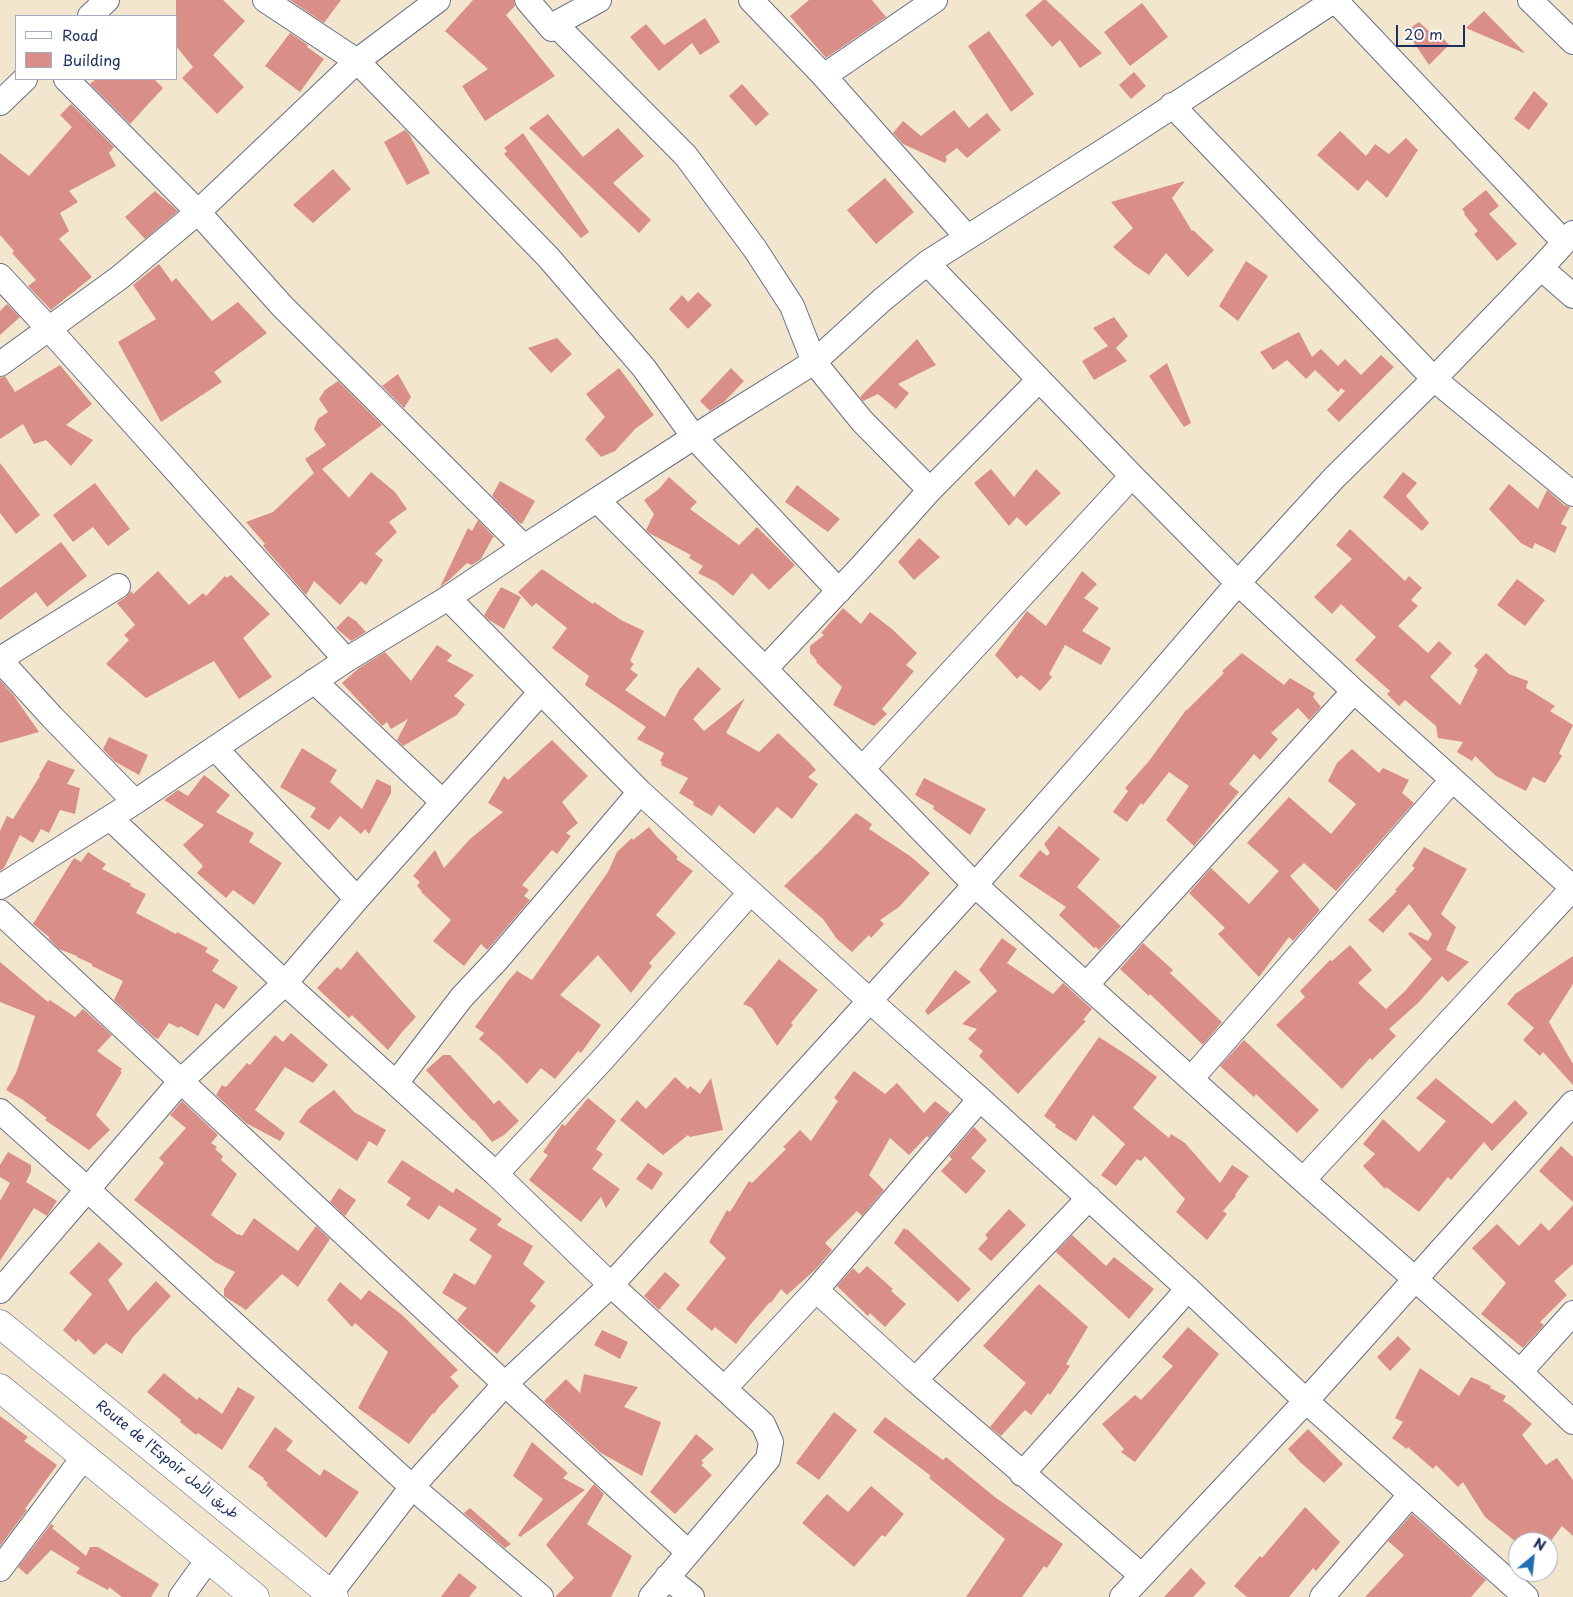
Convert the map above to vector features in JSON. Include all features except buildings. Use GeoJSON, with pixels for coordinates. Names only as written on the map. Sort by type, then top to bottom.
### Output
{"type":"FeatureCollection","features":[{"type":"Feature","properties":{"kind":"highway","name":"Route de l’Espoir طريق الأمل"},"geometry":{"type":"LineString","coordinates":[[0,1324],[332,1595]]}},
{"type":"Feature","properties":{"kind":"highway"},"geometry":{"type":"LineString","coordinates":[[0,1388],[83,1458],[255,1597]]}},
{"type":"Feature","properties":{"kind":"street"},"geometry":{"type":"LineString","coordinates":[[91,15],[107,0]]}},
{"type":"Feature","properties":{"kind":"street"},"geometry":{"type":"LineString","coordinates":[[265,0],[357,61],[548,257],[644,368],[694,437],[839,591]]}},
{"type":"Feature","properties":{"kind":"street"},"geometry":{"type":"LineString","coordinates":[[0,364],[119,278],[198,212],[357,61],[438,0]]}},
{"type":"Feature","properties":{"kind":"street"},"geometry":{"type":"LineString","coordinates":[[527,0],[552,29],[555,24],[599,0]]}},
{"type":"Feature","properties":{"kind":"street"},"geometry":{"type":"LineString","coordinates":[[752,0],[824,76],[967,237]]}},
{"type":"Feature","properties":{"kind":"street"},"geometry":{"type":"LineString","coordinates":[[824,76],[935,0]]}},
{"type":"Feature","properties":{"kind":"street"},"geometry":{"type":"LineString","coordinates":[[1530,0],[1573,42]]}},
{"type":"Feature","properties":{"kind":"street"},"geometry":{"type":"LineString","coordinates":[[0,887],[135,802],[346,660],[448,598],[694,437],[814,362],[882,300],[927,263],[1121,140],[1326,2],[1569,237],[1434,379],[1334,478],[1238,583],[1110,733],[975,885],[611,1285],[505,1384],[412,1487],[332,1595]]}},
{"type":"Feature","properties":{"kind":"street"},"geometry":{"type":"LineString","coordinates":[[555,24],[686,156],[755,249],[792,306],[814,362],[862,421],[930,490]]}},
{"type":"Feature","properties":{"kind":"street"},"geometry":{"type":"LineString","coordinates":[[0,102],[24,80]]}},
{"type":"Feature","properties":{"kind":"street"},"geometry":{"type":"LineString","coordinates":[[67,80],[198,212],[282,306],[524,547]]}},
{"type":"Feature","properties":{"kind":"street"},"geometry":{"type":"LineString","coordinates":[[1172,105],[1434,379],[1573,494]]}},
{"type":"Feature","properties":{"kind":"street"},"geometry":{"type":"LineString","coordinates":[[927,263],[1238,583],[1354,692],[1573,888],[1303,1180]]}},
{"type":"Feature","properties":{"kind":"street"},"geometry":{"type":"LineString","coordinates":[[1541,268],[1573,296]]}},
{"type":"Feature","properties":{"kind":"street"},"geometry":{"type":"LineString","coordinates":[[0,276],[346,660]]}},
{"type":"Feature","properties":{"kind":"street"},"geometry":{"type":"LineString","coordinates":[[765,669],[839,591],[930,490],[1039,380]]}},
{"type":"Feature","properties":{"kind":"street"},"geometry":{"type":"LineString","coordinates":[[862,769],[1132,476]]}},
{"type":"Feature","properties":{"kind":"street"},"geometry":{"type":"LineString","coordinates":[[597,500],[975,885],[1088,984],[1303,1180],[1520,1372],[1573,1422]]}},
{"type":"Feature","properties":{"kind":"street"},"geometry":{"type":"LineString","coordinates":[[118,586],[0,660],[52,717],[135,802]]}},
{"type":"Feature","properties":{"kind":"street"},"geometry":{"type":"LineString","coordinates":[[448,598],[640,792],[1188,1288],[1306,1401],[1411,1494],[1515,1594]]}},
{"type":"Feature","properties":{"kind":"street"},"geometry":{"type":"LineString","coordinates":[[314,681],[443,802]]}},
{"type":"Feature","properties":{"kind":"street"},"geometry":{"type":"LineString","coordinates":[[0,1291],[180,1081],[285,983],[541,692]]}},
{"type":"Feature","properties":{"kind":"street"},"geometry":{"type":"LineString","coordinates":[[1088,984],[1354,692]]}},
{"type":"Feature","properties":{"kind":"street"},"geometry":{"type":"LineString","coordinates":[[215,748],[357,899]]}},
{"type":"Feature","properties":{"kind":"street"},"geometry":{"type":"LineString","coordinates":[[1191,1079],[1452,780]]}},
{"type":"Feature","properties":{"kind":"street"},"geometry":{"type":"LineString","coordinates":[[396,1083],[462,997],[640,792]]}},
{"type":"Feature","properties":{"kind":"street"},"geometry":{"type":"LineString","coordinates":[[110,818],[285,983],[496,1174],[611,1285],[763,1424],[771,1442],[768,1459],[651,1597]]}},
{"type":"Feature","properties":{"kind":"street"},"geometry":{"type":"LineString","coordinates":[[496,1174],[603,1059],[750,892]]}},
{"type":"Feature","properties":{"kind":"street"},"geometry":{"type":"LineString","coordinates":[[0,912],[505,1384],[688,1552]]}},
{"type":"Feature","properties":{"kind":"street"},"geometry":{"type":"LineString","coordinates":[[724,1388],[816,1290],[980,1099]]}},
{"type":"Feature","properties":{"kind":"street"},"geometry":{"type":"LineString","coordinates":[[1122,1597],[1306,1401],[1573,1103]]}},
{"type":"Feature","properties":{"kind":"street"},"geometry":{"type":"LineString","coordinates":[[0,1111],[412,1487],[541,1597]]}},
{"type":"Feature","properties":{"kind":"street"},"geometry":{"type":"LineString","coordinates":[[914,1380],[1089,1198]]}},
{"type":"Feature","properties":{"kind":"street"},"geometry":{"type":"LineString","coordinates":[[1022,1474],[1188,1288]]}},
{"type":"Feature","properties":{"kind":"street"},"geometry":{"type":"LineString","coordinates":[[816,1290],[914,1380],[1141,1575]]}},
{"type":"Feature","properties":{"kind":"street"},"geometry":{"type":"LineString","coordinates":[[1520,1372],[1573,1313]]}},
{"type":"Feature","properties":{"kind":"street"},"geometry":{"type":"LineString","coordinates":[[0,1569],[83,1458]]}},
{"type":"Feature","properties":{"kind":"street"},"geometry":{"type":"LineString","coordinates":[[1322,1597],[1411,1494]]}},
{"type":"Feature","properties":{"kind":"street"},"geometry":{"type":"LineString","coordinates":[[181,1597],[209,1558]]}},
{"type":"Feature","properties":{"kind":"street"},"geometry":{"type":"LineString","coordinates":[[667,1577],[692,1597]]}}]}
